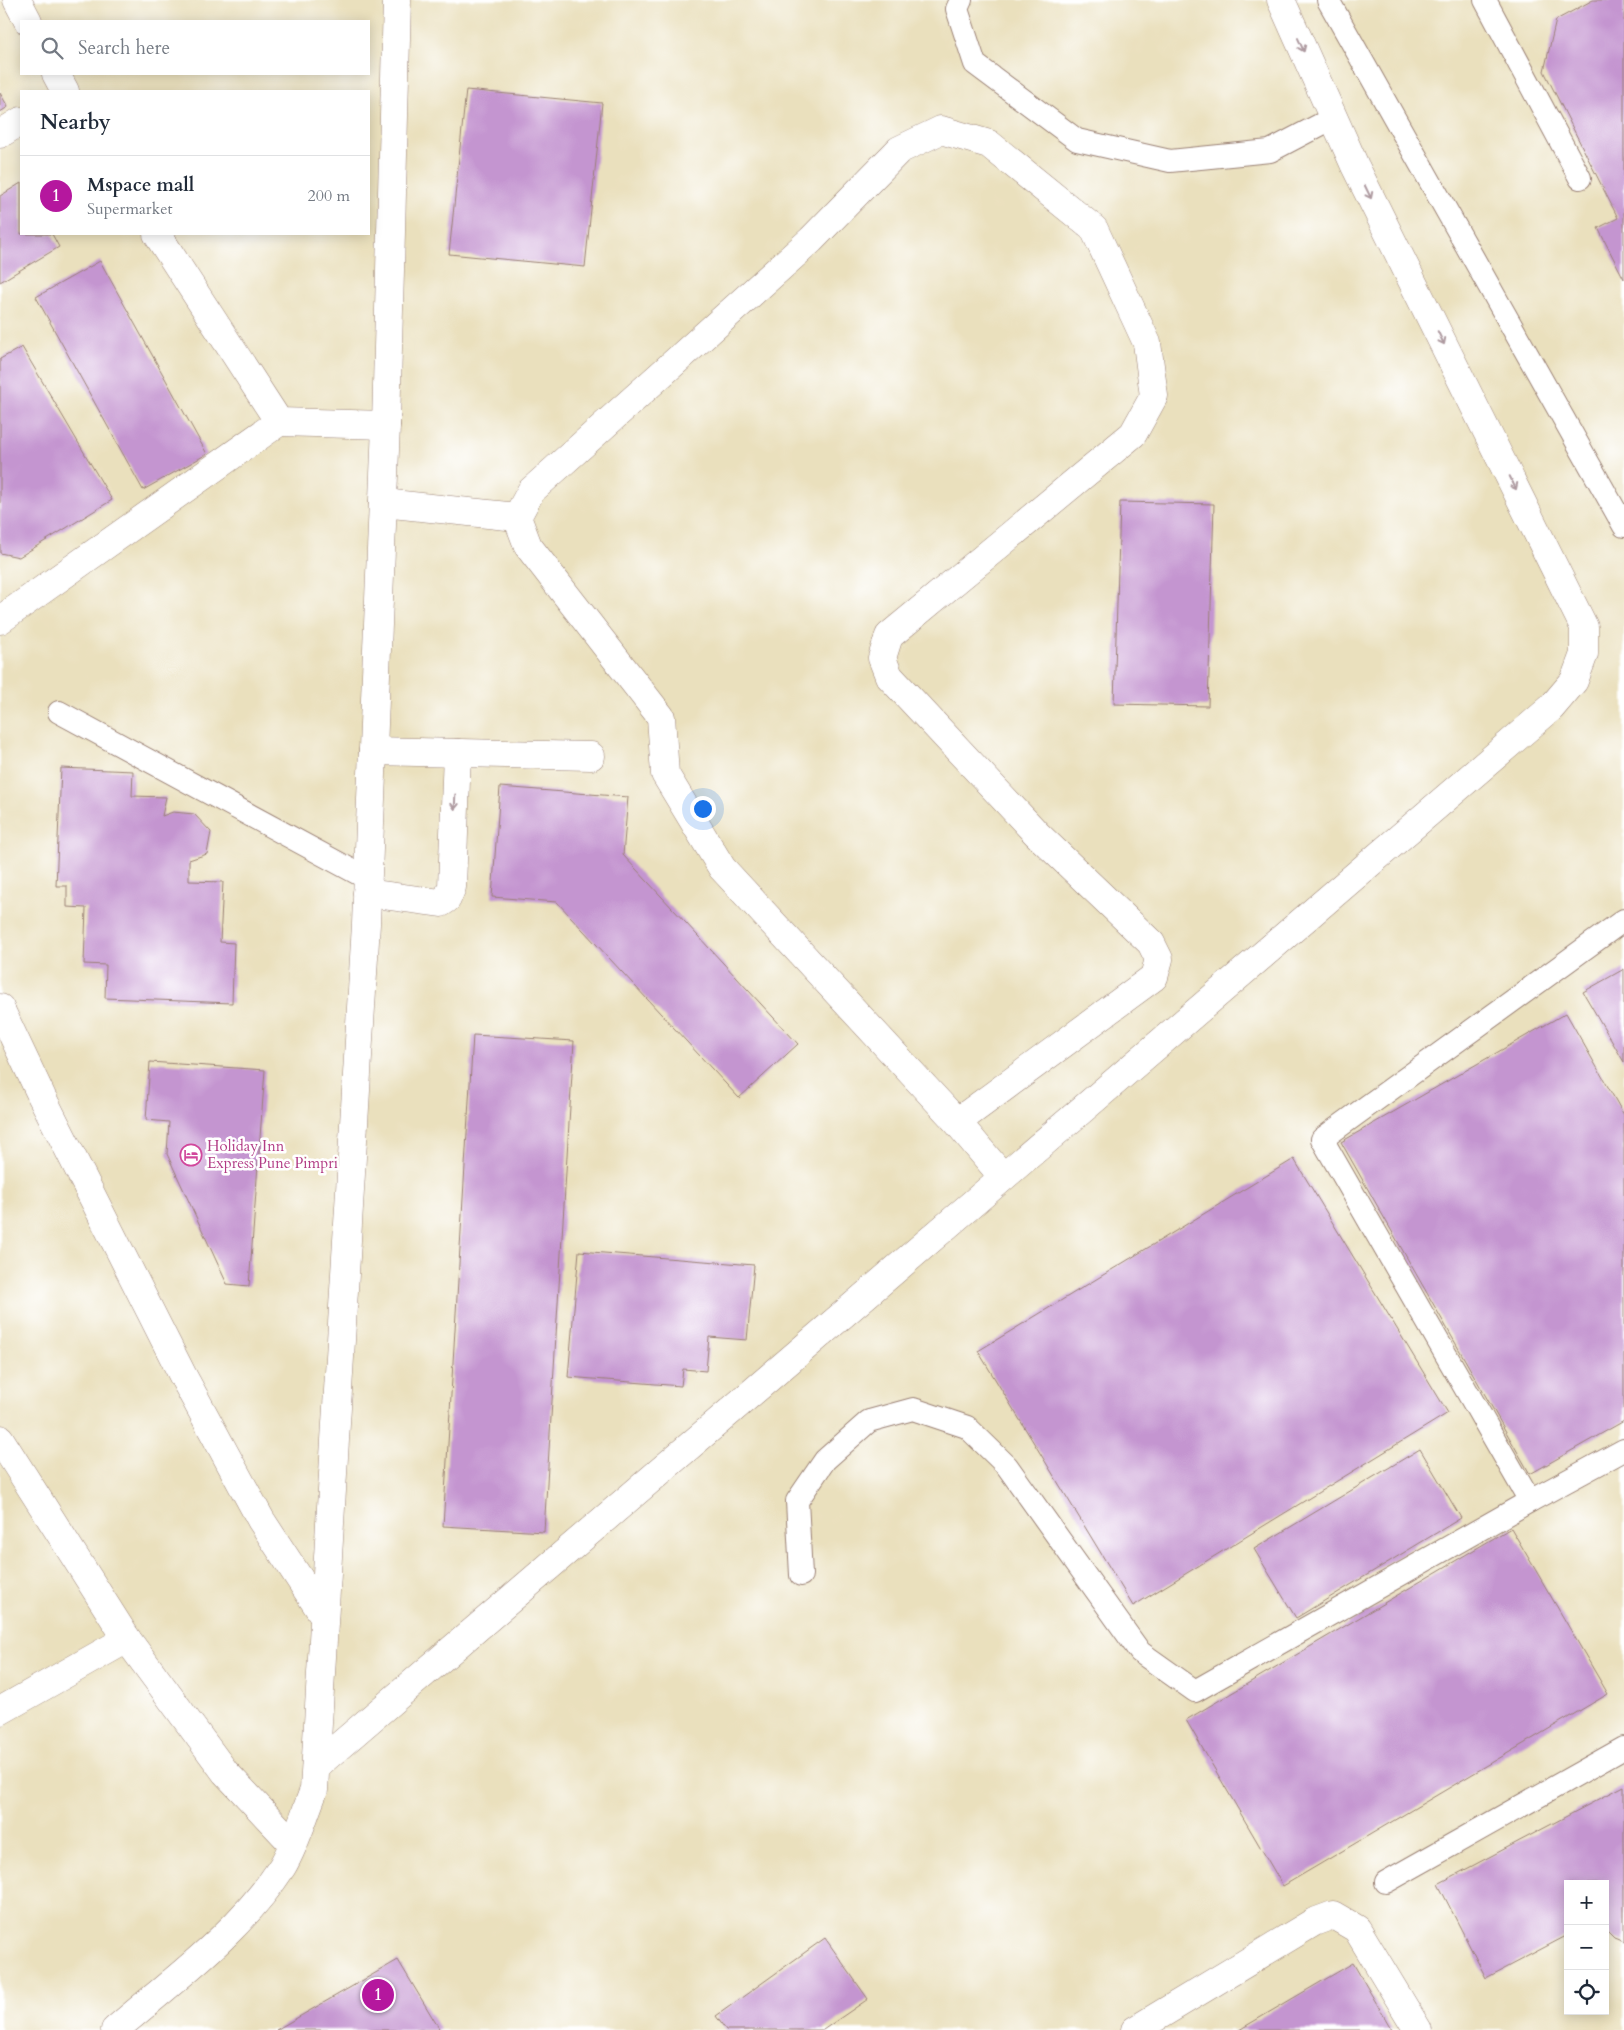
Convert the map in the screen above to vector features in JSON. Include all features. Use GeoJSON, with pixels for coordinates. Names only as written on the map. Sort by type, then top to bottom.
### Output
{"type":"FeatureCollection","features":[{"type":"Feature","properties":{"kind":"street"},"geometry":{"type":"LineString","coordinates":[[17,0],[27,20]]}},
{"type":"Feature","properties":{"kind":"street"},"geometry":{"type":"LineString","coordinates":[[115,2030],[228,1932],[257,1901],[282,1866],[293,1844],[314,1790],[366,924],[386,425],[397,0]]}},
{"type":"Feature","properties":{"kind":"street"},"geometry":{"type":"LineString","coordinates":[[316,1766],[1551,708],[1574,681],[1584,654],[1584,627],[1355,166],[1281,0]]}},
{"type":"Feature","properties":{"kind":"street"},"geometry":{"type":"LineString","coordinates":[[57,75],[64,90]]}},
{"type":"Feature","properties":{"kind":"street"},"geometry":{"type":"LineString","coordinates":[[0,134],[20,123]]}},
{"type":"Feature","properties":{"kind":"street"},"geometry":{"type":"LineString","coordinates":[[957,1122],[1154,977],[1159,960],[1151,943],[1037,834],[889,676],[882,658],[889,636],[1133,434],[1154,396],[1147,343],[1094,230],[989,144],[941,130],[899,150],[812,240],[531,491],[517,517],[528,546],[661,717],[665,774],[722,868],[957,1122],[1003,1177]]}},
{"type":"Feature","properties":{"kind":"street"},"geometry":{"type":"LineString","coordinates":[[158,235],[279,422]]}},
{"type":"Feature","properties":{"kind":"street"},"geometry":{"type":"LineString","coordinates":[[0,620],[279,422],[386,425]]}},
{"type":"Feature","properties":{"kind":"street"},"geometry":{"type":"LineString","coordinates":[[383,503],[517,517]]}},
{"type":"Feature","properties":{"kind":"street"},"geometry":{"type":"LineString","coordinates":[[373,751],[591,756]]}},
{"type":"Feature","properties":{"kind":"street"},"geometry":{"type":"LineString","coordinates":[[367,886],[441,903],[447,899],[452,887],[457,753]]}},
{"type":"Feature","properties":{"kind":"street"},"geometry":{"type":"LineString","coordinates":[[0,1008],[42,1097],[183,1376],[261,1520],[324,1616]]}},
{"type":"Feature","properties":{"kind":"street"},"geometry":{"type":"LineString","coordinates":[[0,1439],[127,1639],[225,1772],[293,1844]]}},
{"type":"Feature","properties":{"kind":"street"},"geometry":{"type":"LineString","coordinates":[[0,1711],[127,1639]]}},
{"type":"Feature","properties":{"kind":"street"},"geometry":{"type":"LineString","coordinates":[[1135,2030],[1314,1922],[1333,1915],[1357,1929],[1418,2030]]}},
{"type":"Feature","properties":{"kind":"lane"},"geometry":{"type":"LineString","coordinates":[[961,0],[957,9],[975,64],[1077,140],[1170,161],[1270,151],[1333,118]]}},
{"type":"Feature","properties":{"kind":"lane"},"geometry":{"type":"LineString","coordinates":[[1328,0],[1624,526]]}},
{"type":"Feature","properties":{"kind":"lane"},"geometry":{"type":"LineString","coordinates":[[1485,0],[1580,178]]}},
{"type":"Feature","properties":{"kind":"lane"},"geometry":{"type":"LineString","coordinates":[[59,712],[367,886]]}},
{"type":"Feature","properties":{"kind":"lane"},"geometry":{"type":"LineString","coordinates":[[1530,1501],[1322,1139],[1624,920]]}},
{"type":"Feature","properties":{"kind":"lane"},"geometry":{"type":"LineString","coordinates":[[801,1575],[798,1501],[825,1460],[869,1421],[913,1409],[967,1426],[1007,1466],[1140,1652],[1195,1691],[1530,1501],[1624,1450]]}},
{"type":"Feature","properties":{"kind":"lane"},"geometry":{"type":"LineString","coordinates":[[1386,1882],[1624,1748]]}},
{"type":"Feature","properties":{"kind":"building"},"geometry":{"type":"Polygon","coordinates":[[[1593,0],[1624,0],[1624,279],[1598,228],[1618,218],[1544,71],[1556,20],[1593,0]]]}},
{"type":"Feature","properties":{"kind":"building"},"geometry":{"type":"Polygon","coordinates":[[[466,90],[602,103],[585,267],[449,254],[466,90]]]}},
{"type":"Feature","properties":{"kind":"building"},"geometry":{"type":"Polygon","coordinates":[[[0,93],[8,107],[0,112],[0,93]]]}},
{"type":"Feature","properties":{"kind":"building"},"geometry":{"type":"Polygon","coordinates":[[[20,184],[20,235],[53,235],[59,247],[0,282],[0,196],[20,184]]]}},
{"type":"Feature","properties":{"kind":"building"},"geometry":{"type":"Polygon","coordinates":[[[100,261],[207,454],[143,490],[36,297],[100,261]]]}},
{"type":"Feature","properties":{"kind":"building"},"geometry":{"type":"Polygon","coordinates":[[[22,347],[112,500],[19,557],[0,553],[0,359],[22,347]]]}},
{"type":"Feature","properties":{"kind":"building"},"geometry":{"type":"Polygon","coordinates":[[[1120,502],[1214,504],[1208,706],[1114,704],[1120,502]]]}},
{"type":"Feature","properties":{"kind":"building"},"geometry":{"type":"Polygon","coordinates":[[[61,768],[133,771],[132,796],[166,797],[162,816],[173,812],[194,814],[211,832],[207,854],[189,860],[189,881],[223,882],[220,942],[234,943],[232,1003],[105,998],[106,965],[84,964],[86,908],[67,907],[67,886],[56,886],[61,768]]]}},
{"type":"Feature","properties":{"kind":"building"},"geometry":{"type":"Polygon","coordinates":[[[500,787],[628,797],[623,855],[798,1044],[739,1098],[557,902],[492,897],[500,787]]]}},
{"type":"Feature","properties":{"kind":"building"},"geometry":{"type":"Polygon","coordinates":[[[1624,969],[1624,1062],[1583,992],[1624,969]]]}},
{"type":"Feature","properties":{"kind":"building"},"geometry":{"type":"Polygon","coordinates":[[[1566,1013],[1624,1115],[1624,1421],[1530,1474],[1341,1142],[1566,1013]]]}},
{"type":"Feature","properties":{"kind":"building"},"geometry":{"type":"Polygon","coordinates":[[[473,1035],[574,1041],[544,1532],[443,1526],[473,1035]]]}},
{"type":"Feature","properties":{"kind":"building"},"geometry":{"type":"Polygon","coordinates":[[[150,1062],[265,1070],[249,1286],[227,1284],[167,1154],[169,1122],[146,1120],[150,1062]]]}},
{"type":"Feature","properties":{"kind":"building"},"geometry":{"type":"Polygon","coordinates":[[[1294,1159],[1448,1413],[1133,1606],[978,1351],[1294,1159]]]}},
{"type":"Feature","properties":{"kind":"building"},"geometry":{"type":"Polygon","coordinates":[[[579,1251],[754,1265],[747,1340],[709,1337],[706,1371],[683,1369],[681,1386],[568,1377],[579,1251]]]}},
{"type":"Feature","properties":{"kind":"building"},"geometry":{"type":"Polygon","coordinates":[[[1420,1449],[1461,1518],[1296,1618],[1254,1549],[1420,1449]]]}},
{"type":"Feature","properties":{"kind":"building"},"geometry":{"type":"Polygon","coordinates":[[[1511,1528],[1608,1694],[1283,1886],[1186,1720],[1511,1528]]]}},
{"type":"Feature","properties":{"kind":"building"},"geometry":{"type":"Polygon","coordinates":[[[1624,1786],[1624,1942],[1614,1938],[1609,1933],[1609,1880],[1564,1880],[1564,1937],[1486,1978],[1438,1884],[1624,1786]]]}},
{"type":"Feature","properties":{"kind":"building"},"geometry":{"type":"Polygon","coordinates":[[[825,1938],[868,1999],[823,2030],[726,2030],[716,2016],[825,1938]]]}},
{"type":"Feature","properties":{"kind":"building"},"geometry":{"type":"Polygon","coordinates":[[[398,1960],[440,2030],[276,2030],[398,1960]]]}},
{"type":"Feature","properties":{"kind":"building"},"geometry":{"type":"Polygon","coordinates":[[[1353,1963],[1392,2030],[1239,2030],[1353,1963]]]}},
{"type":"Feature","properties":{"kind":"place","name":"Holiday Inn Express Pune Pimpri"},"geometry":{"type":"Point","coordinates":[191,1155]}},
{"type":"Feature","properties":{"kind":"place","name":"Mspace mall"},"geometry":{"type":"Point","coordinates":[378,1995]}}]}
